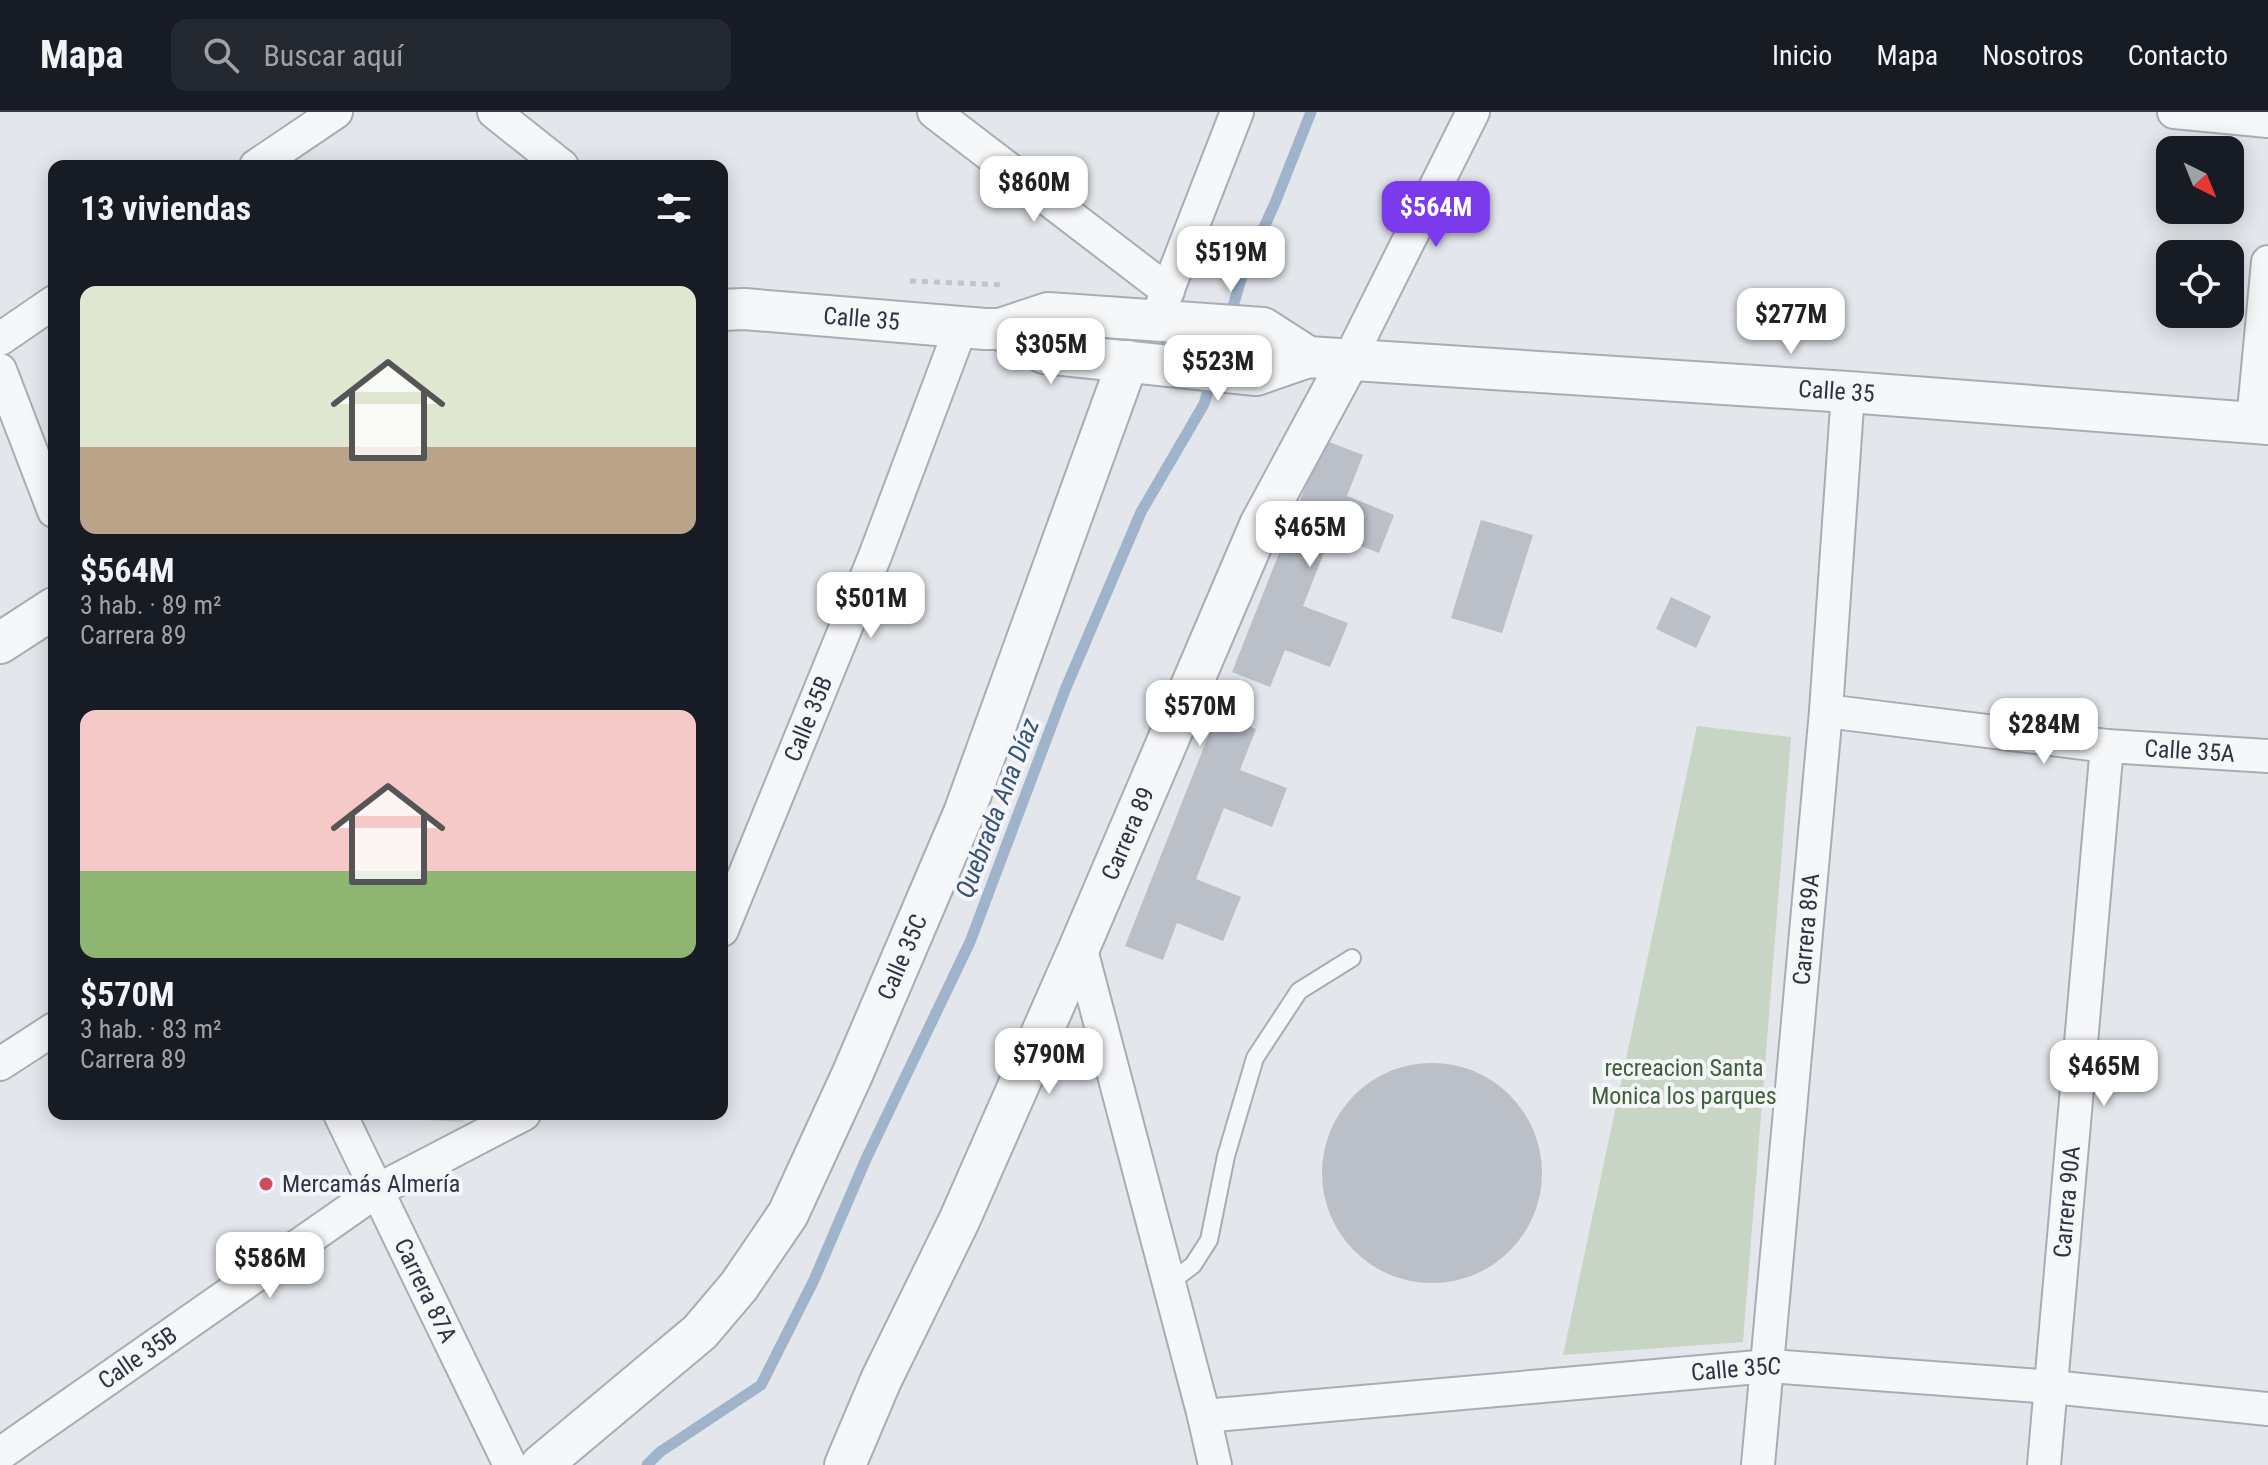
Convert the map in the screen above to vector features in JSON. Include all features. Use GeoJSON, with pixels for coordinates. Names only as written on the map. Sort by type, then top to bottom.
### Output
{"type":"FeatureCollection","features":[{"type":"Feature","properties":{"kind":"street"},"geometry":{"type":"LineString","coordinates":[[494,112],[554,160]]}},
{"type":"Feature","properties":{"kind":"street"},"geometry":{"type":"LineString","coordinates":[[934,112],[1174,300],[1237,112]]}},
{"type":"Feature","properties":{"kind":"street","name":"Carrera 89"},"geometry":{"type":"LineString","coordinates":[[1080,946],[1260,525],[1349,360],[1473,112]]}},
{"type":"Feature","properties":{"kind":"street"},"geometry":{"type":"LineString","coordinates":[[2174,112],[2268,121]]}},
{"type":"Feature","properties":{"kind":"street"},"geometry":{"type":"LineString","coordinates":[[264,160],[318,117]]}},
{"type":"Feature","properties":{"kind":"street"},"geometry":{"type":"LineString","coordinates":[[2261,423],[2268,262]]}},
{"type":"Feature","properties":{"kind":"street","name":"Calle 35"},"geometry":{"type":"LineString","coordinates":[[981,328],[1048,313],[1174,300],[1263,328],[1308,357]]}},
{"type":"Feature","properties":{"kind":"street","name":"Calle 35"},"geometry":{"type":"LineString","coordinates":[[729,304],[981,328],[1044,353],[1256,375],[1308,357],[2261,423]]}},
{"type":"Feature","properties":{"kind":"street"},"geometry":{"type":"LineString","coordinates":[[0,339],[48,306]]}},
{"type":"Feature","properties":{"kind":"street","name":"Calle 35B"},"geometry":{"type":"LineString","coordinates":[[728,915],[875,556],[981,328]]}},
{"type":"Feature","properties":{"kind":"street","name":"Calle 35C"},"geometry":{"type":"LineString","coordinates":[[541,1465],[700,1332],[739,1286],[788,1214],[852,1075],[964,813],[1128,361]]}},
{"type":"Feature","properties":{"kind":"street"},"geometry":{"type":"LineString","coordinates":[[0,370],[48,495]]}},
{"type":"Feature","properties":{"kind":"street","name":"Carrera 89A"},"geometry":{"type":"LineString","coordinates":[[1758,1465],[1826,711],[1848,392]]}},
{"type":"Feature","properties":{"kind":"street"},"geometry":{"type":"LineString","coordinates":[[0,643],[48,612]]}},
{"type":"Feature","properties":{"kind":"street","name":"Calle 35A"},"geometry":{"type":"LineString","coordinates":[[1826,711],[2107,746],[2268,756]]}},
{"type":"Feature","properties":{"kind":"street","name":"Carrera 90A"},"geometry":{"type":"LineString","coordinates":[[2044,1465],[2107,746]]}},
{"type":"Feature","properties":{"kind":"street"},"geometry":{"type":"LineString","coordinates":[[1080,946],[1215,1465]]}},
{"type":"Feature","properties":{"kind":"street"},"geometry":{"type":"LineString","coordinates":[[845,1465],[881,1380],[959,1221],[1080,946]]}},
{"type":"Feature","properties":{"kind":"street"},"geometry":{"type":"LineString","coordinates":[[0,1064],[48,1033]]}},
{"type":"Feature","properties":{"kind":"street","name":"Carrera 87A"},"geometry":{"type":"LineString","coordinates":[[343,1120],[510,1465]]}},
{"type":"Feature","properties":{"kind":"street","name":"Calle 35B"},"geometry":{"type":"LineString","coordinates":[[0,1454],[378,1190],[512,1120]]}},
{"type":"Feature","properties":{"kind":"street","name":"Calle 35C"},"geometry":{"type":"LineString","coordinates":[[1204,1416],[1769,1366],[2052,1387],[2268,1409]]}},
{"type":"Feature","properties":{"kind":"lane"},"geometry":{"type":"LineString","coordinates":[[1169,1283],[1193,1265],[1209,1240],[1226,1156],[1255,1058],[1299,991],[1352,958]]}},
{"type":"Feature","properties":{"kind":"green space","name":"recreacion Santa Monica los parques"},"geometry":{"type":"Polygon","coordinates":[[[1697,726],[1791,737],[1743,1342],[1563,1355],[1697,726]]]}},
{"type":"Feature","properties":{"kind":"green space"},"geometry":{"type":"Polygon","coordinates":[[[425,1120],[465,1120],[462,1122],[425,1120]]]}},
{"type":"Feature","properties":{"kind":"building"},"geometry":{"type":"Polygon","coordinates":[[[1324,440],[1363,455],[1347,496],[1394,515],[1379,553],[1331,535],[1303,606],[1348,623],[1330,667],[1285,650],[1270,687],[1232,672],[1324,440]]]}},
{"type":"Feature","properties":{"kind":"building"},"geometry":{"type":"Polygon","coordinates":[[[1481,520],[1533,535],[1502,633],[1451,618],[1481,520]]]}},
{"type":"Feature","properties":{"kind":"building"},"geometry":{"type":"Polygon","coordinates":[[[1671,597],[1711,616],[1696,648],[1656,629],[1671,597]]]}},
{"type":"Feature","properties":{"kind":"building"},"geometry":{"type":"Polygon","coordinates":[[[1217,714],[1256,729],[1240,770],[1287,788],[1272,827],[1224,808],[1196,879],[1241,897],[1223,941],[1177,923],[1163,960],[1125,946],[1217,714]]]}},
{"type":"Feature","properties":{"kind":"building"},"geometry":{"type":"Polygon","coordinates":[[[1432,1063],[1474,1071],[1510,1095],[1534,1131],[1542,1173],[1534,1215],[1510,1251],[1474,1275],[1432,1283],[1390,1275],[1354,1251],[1330,1215],[1322,1173],[1330,1131],[1354,1095],[1390,1071],[1432,1063]]]}},
{"type":"Feature","properties":{"kind":"waterway","name":"Quebrada Ana Díaz"},"geometry":{"type":"LineString","coordinates":[[647,1465],[660,1452],[761,1385],[814,1280],[866,1159],[970,942],[1065,690],[1141,512],[1204,404],[1242,276],[1311,112]]}},
{"type":"Feature","properties":{"kind":"place","name":"Mercamás Almería"},"geometry":{"type":"Point","coordinates":[266,1184]}}]}
